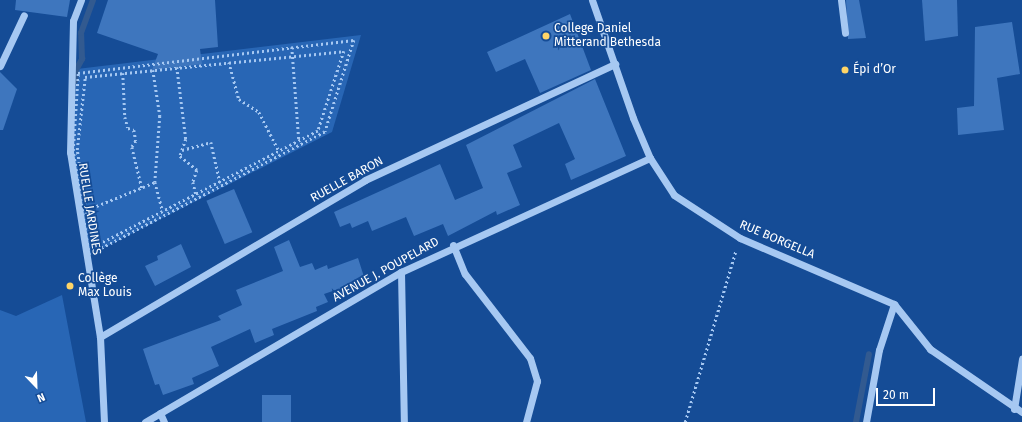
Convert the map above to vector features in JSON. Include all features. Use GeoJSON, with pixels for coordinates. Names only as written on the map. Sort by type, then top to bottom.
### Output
{"type":"FeatureCollection","features":[{"type":"Feature","properties":{"kind":"street","name":"RUELLE JARDINES"},"geometry":{"type":"LineString","coordinates":[[81,0],[72,21],[70,152],[100,337],[104,422]]}},
{"type":"Feature","properties":{"kind":"street","name":"RUE BORGELLA"},"geometry":{"type":"LineString","coordinates":[[592,0],[650,158],[674,195],[740,238],[894,304],[930,349],[1014,409],[1022,412]]}},
{"type":"Feature","properties":{"kind":"street"},"geometry":{"type":"LineString","coordinates":[[841,0],[845,33]]}},
{"type":"Feature","properties":{"kind":"street"},"geometry":{"type":"LineString","coordinates":[[0,66],[24,15]]}},
{"type":"Feature","properties":{"kind":"street","name":"RUELLE BARON"},"geometry":{"type":"LineString","coordinates":[[100,337],[365,180],[615,64]]}},
{"type":"Feature","properties":{"kind":"street","name":"AVENUE J. POUPELARD"},"geometry":{"type":"LineString","coordinates":[[144,422],[401,272],[454,245],[650,158]]}},
{"type":"Feature","properties":{"kind":"street"},"geometry":{"type":"LineString","coordinates":[[454,245],[465,274],[530,358],[537,381],[526,422]]}},
{"type":"Feature","properties":{"kind":"street"},"geometry":{"type":"LineString","coordinates":[[401,272],[404,422]]}},
{"type":"Feature","properties":{"kind":"street"},"geometry":{"type":"LineString","coordinates":[[866,422],[879,350],[894,304]]}},
{"type":"Feature","properties":{"kind":"street"},"geometry":{"type":"LineString","coordinates":[[1014,409],[1022,359]]}},
{"type":"Feature","properties":{"kind":"street"},"geometry":{"type":"LineString","coordinates":[[160,413],[164,422]]}},
{"type":"Feature","properties":{"kind":"path"},"geometry":{"type":"LineString","coordinates":[[354,40],[325,132],[89,255],[73,150],[78,73],[292,47],[354,40]]}},
{"type":"Feature","properties":{"kind":"path"},"geometry":{"type":"LineString","coordinates":[[292,47],[299,141]]}},
{"type":"Feature","properties":{"kind":"path"},"geometry":{"type":"LineString","coordinates":[[344,51],[318,131],[92,248],[77,150],[85,77],[293,55],[344,51]]}},
{"type":"Feature","properties":{"kind":"path"},"geometry":{"type":"LineString","coordinates":[[229,62],[239,99],[259,112],[279,151]]}},
{"type":"Feature","properties":{"kind":"path"},"geometry":{"type":"LineString","coordinates":[[178,67],[186,139],[180,156],[197,170],[193,182],[196,194]]}},
{"type":"Feature","properties":{"kind":"path"},"geometry":{"type":"LineString","coordinates":[[153,70],[160,116],[155,182],[163,211]]}},
{"type":"Feature","properties":{"kind":"path"},"geometry":{"type":"LineString","coordinates":[[123,73],[125,117],[128,128],[134,130],[136,141],[132,147],[142,188]]}},
{"type":"Feature","properties":{"kind":"path"},"geometry":{"type":"LineString","coordinates":[[182,150],[211,142],[220,182]]}},
{"type":"Feature","properties":{"kind":"path"},"geometry":{"type":"LineString","coordinates":[[86,210],[155,182]]}},
{"type":"Feature","properties":{"kind":"path"},"geometry":{"type":"LineString","coordinates":[[684,422],[740,238]]}},
{"type":"Feature","properties":{"kind":"shaded area"},"geometry":{"type":"Polygon","coordinates":[[[361,35],[332,132],[88,256],[73,150],[77,69],[361,35]]]}},
{"type":"Feature","properties":{"kind":"shaded area"},"geometry":{"type":"Polygon","coordinates":[[[62,295],[86,422],[0,422],[0,310],[16,316],[62,295]]]}},
{"type":"Feature","properties":{"kind":"building"},"geometry":{"type":"Polygon","coordinates":[[[16,0],[70,0],[67,17],[15,10],[16,0]]]}},
{"type":"Feature","properties":{"kind":"building"},"geometry":{"type":"Polygon","coordinates":[[[108,0],[215,0],[218,47],[200,49],[202,64],[152,70],[158,54],[97,33],[108,0]]]}},
{"type":"Feature","properties":{"kind":"building"},"geometry":{"type":"Polygon","coordinates":[[[846,0],[859,0],[866,38],[848,39],[846,0]]]}},
{"type":"Feature","properties":{"kind":"building"},"geometry":{"type":"Polygon","coordinates":[[[922,0],[957,0],[958,36],[925,41],[922,0]]]}},
{"type":"Feature","properties":{"kind":"building"},"geometry":{"type":"Polygon","coordinates":[[[570,14],[591,70],[540,93],[525,59],[496,72],[487,52],[570,14]]]}},
{"type":"Feature","properties":{"kind":"building"},"geometry":{"type":"Polygon","coordinates":[[[1012,22],[1020,74],[997,78],[1004,130],[958,135],[957,108],[974,106],[975,27],[1012,22]]]}},
{"type":"Feature","properties":{"kind":"building"},"geometry":{"type":"Polygon","coordinates":[[[0,72],[17,89],[3,130],[0,130],[0,72]]]}},
{"type":"Feature","properties":{"kind":"building"},"geometry":{"type":"Polygon","coordinates":[[[595,79],[626,156],[571,180],[565,164],[575,159],[559,123],[513,145],[522,167],[507,173],[520,205],[497,215],[496,211],[448,236],[443,224],[414,236],[406,217],[372,231],[368,221],[352,228],[350,223],[340,227],[334,212],[440,164],[455,200],[483,188],[466,145],[595,79]]]}},
{"type":"Feature","properties":{"kind":"building"},"geometry":{"type":"Polygon","coordinates":[[[234,189],[252,232],[225,244],[206,201],[234,189]]]}},
{"type":"Feature","properties":{"kind":"building"},"geometry":{"type":"Polygon","coordinates":[[[289,240],[300,267],[312,263],[315,270],[327,265],[328,269],[358,258],[365,280],[324,294],[328,302],[316,307],[317,311],[272,329],[274,335],[255,343],[250,329],[211,347],[219,366],[192,378],[194,384],[163,395],[159,384],[155,385],[143,349],[221,320],[218,316],[242,305],[236,290],[283,271],[274,247],[289,240]]]}},
{"type":"Feature","properties":{"kind":"building"},"geometry":{"type":"Polygon","coordinates":[[[181,244],[191,267],[155,286],[145,266],[158,260],[157,256],[181,244]]]}},
{"type":"Feature","properties":{"kind":"building"},"geometry":{"type":"Polygon","coordinates":[[[262,395],[291,395],[291,422],[262,422],[262,395]]]}},
{"type":"Feature","properties":{"kind":"waterway"},"geometry":{"type":"LineString","coordinates":[[75,81],[76,70],[82,59],[81,33],[93,0]]}},
{"type":"Feature","properties":{"kind":"waterway"},"geometry":{"type":"LineString","coordinates":[[856,422],[869,354]]}},
{"type":"Feature","properties":{"kind":"place","name":"College Daniel Mitterand Bethesda"},"geometry":{"type":"Point","coordinates":[546,36]}},
{"type":"Feature","properties":{"kind":"place","name":"Épi d’Or"},"geometry":{"type":"Point","coordinates":[845,70]}},
{"type":"Feature","properties":{"kind":"place","name":"Collège Max Louis"},"geometry":{"type":"Point","coordinates":[70,286]}}]}
